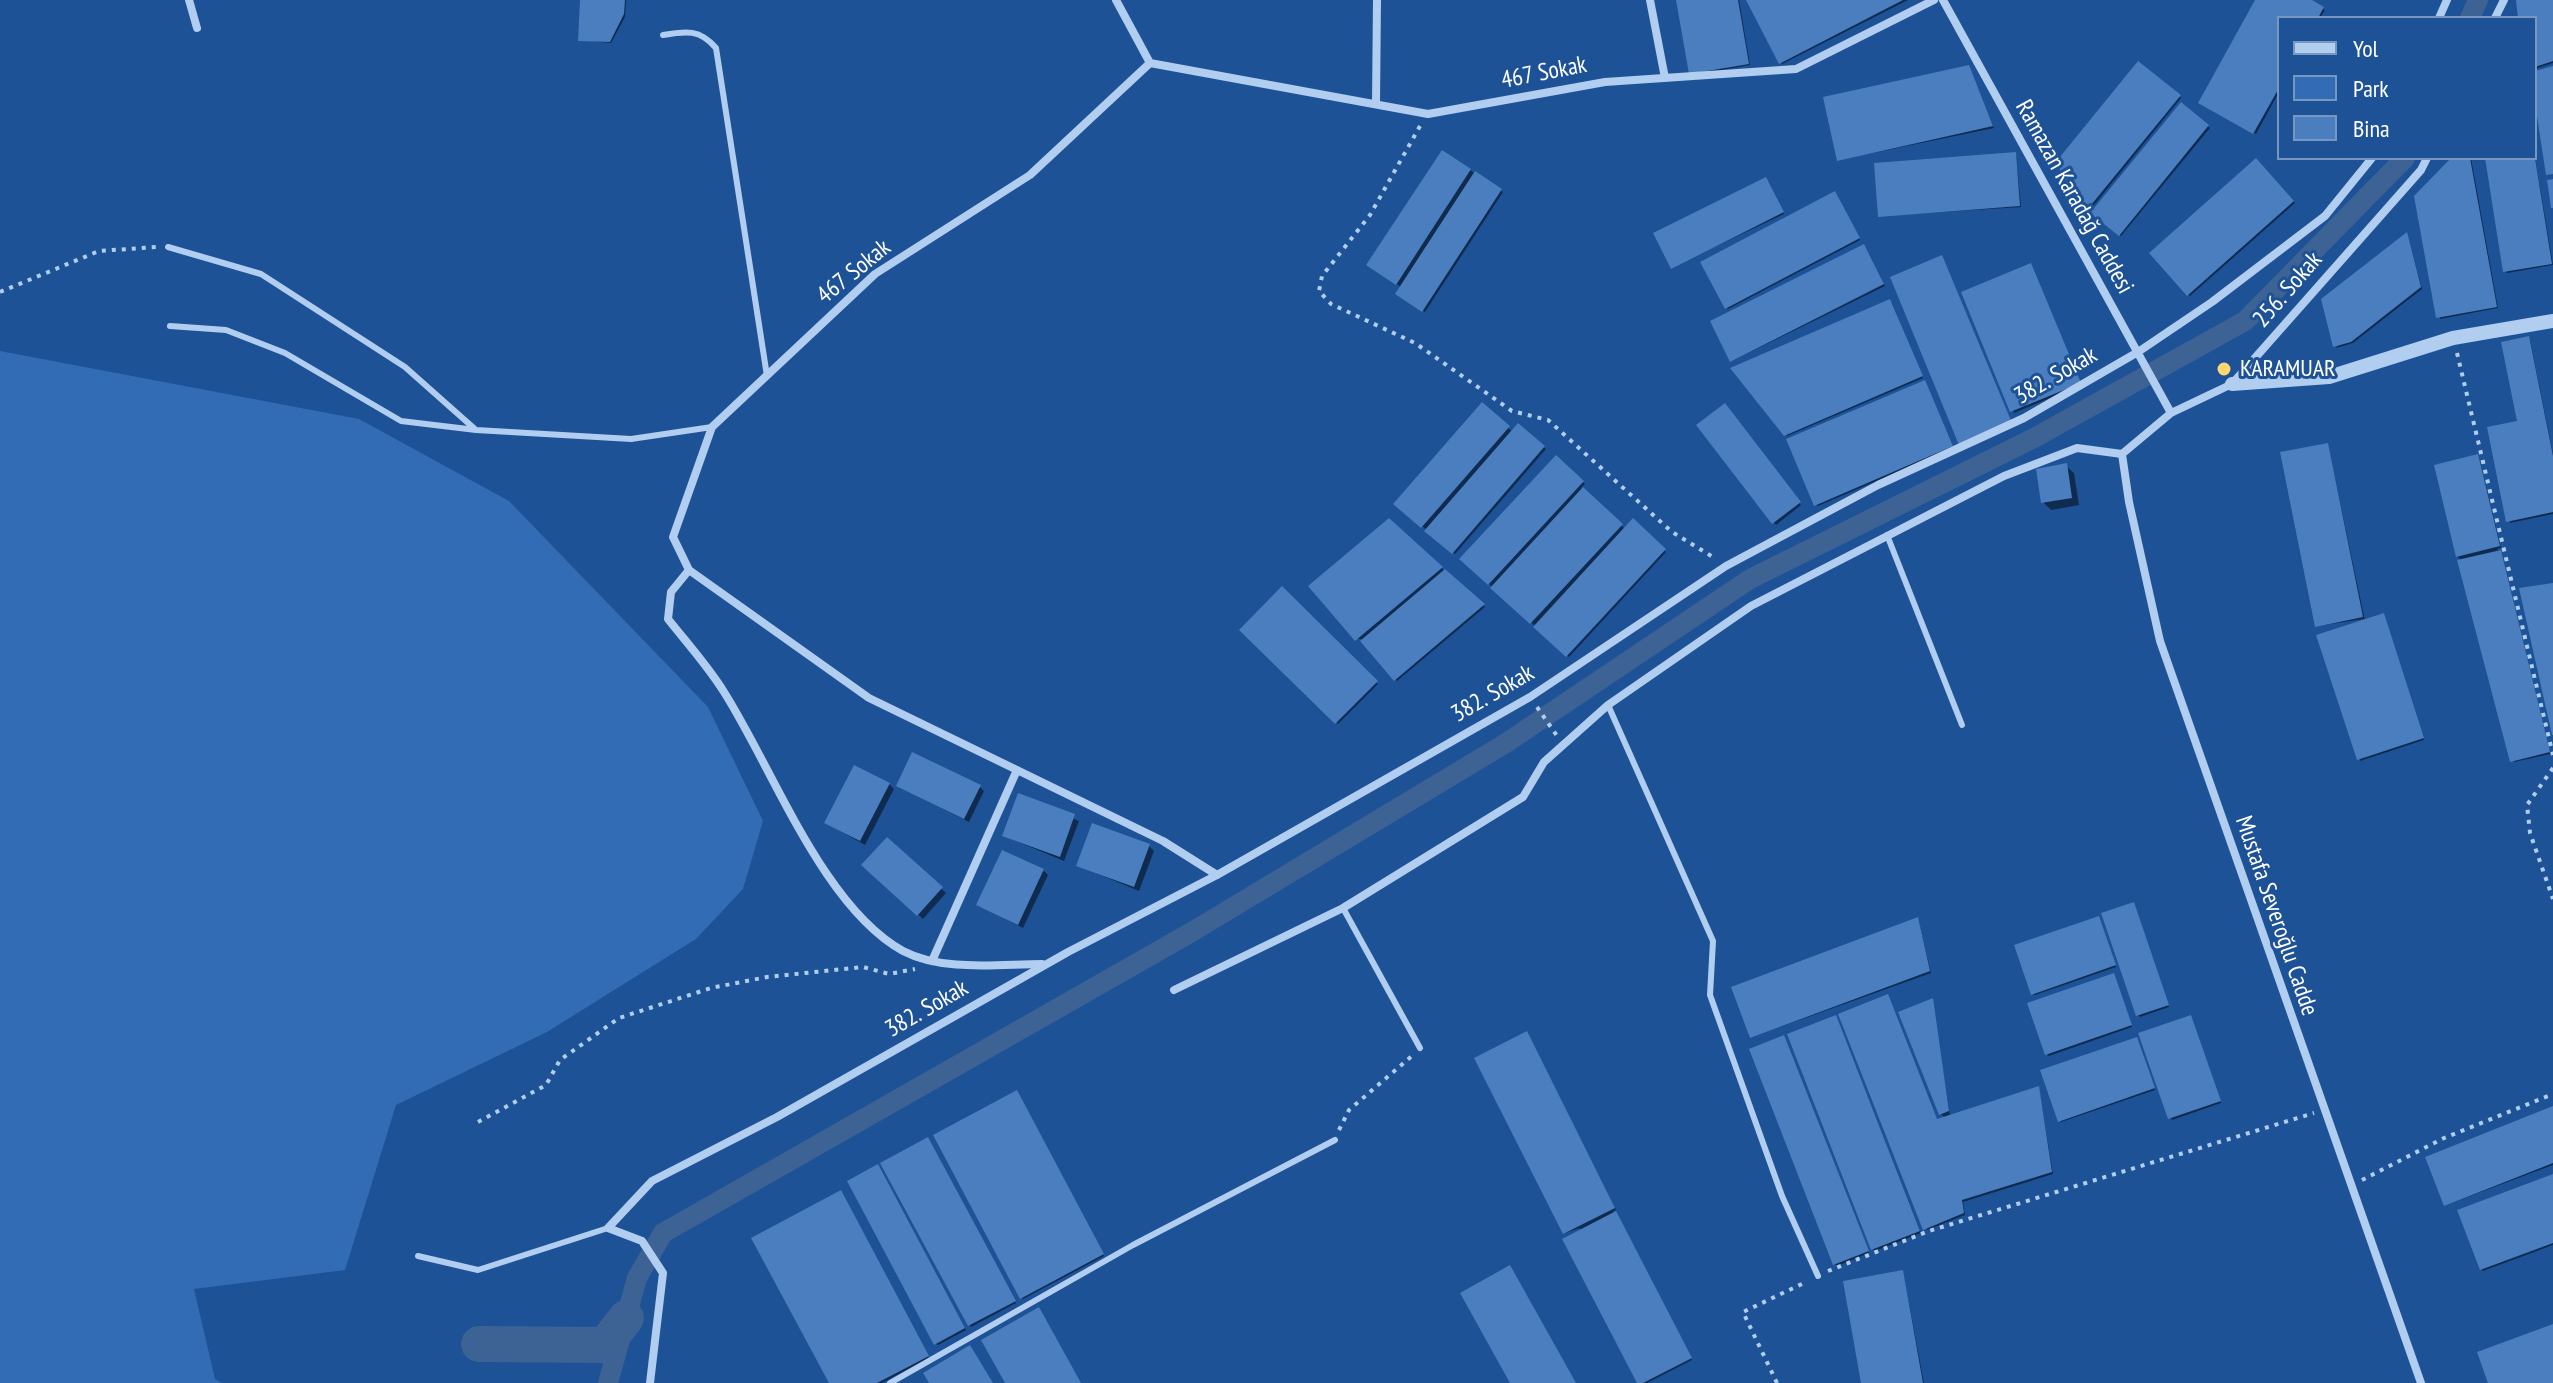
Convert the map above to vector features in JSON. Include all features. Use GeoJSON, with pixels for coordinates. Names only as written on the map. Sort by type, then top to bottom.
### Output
{"type":"FeatureCollection","features":[{"type":"Feature","properties":{"kind":"street"},"geometry":{"type":"LineString","coordinates":[[189,0],[197,28]]}},
{"type":"Feature","properties":{"kind":"street"},"geometry":{"type":"LineString","coordinates":[[1116,0],[1150,63]]}},
{"type":"Feature","properties":{"kind":"street"},"geometry":{"type":"LineString","coordinates":[[1376,104],[1377,0]]}},
{"type":"Feature","properties":{"kind":"street"},"geometry":{"type":"LineString","coordinates":[[1650,0],[1665,78]]}},
{"type":"Feature","properties":{"kind":"street","name":"467 Sokak"},"geometry":{"type":"LineString","coordinates":[[689,570],[673,537],[712,427],[875,274],[1030,175],[1150,63],[1428,114],[1605,82],[1796,69],[1934,0]]}},
{"type":"Feature","properties":{"kind":"street","name":"Ramazan Karadağ Caddesi"},"geometry":{"type":"LineString","coordinates":[[1943,0],[2171,413]]}},
{"type":"Feature","properties":{"kind":"street","name":"382. Sokak"},"geometry":{"type":"LineString","coordinates":[[608,1228],[652,1181],[777,1117],[1046,964],[1217,875],[1562,678],[1726,566],[1878,485],[2024,418],[2138,352],[2212,302],[2325,216],[2370,160]]}},
{"type":"Feature","properties":{"kind":"street","name":"256. Sokak"},"geometry":{"type":"LineString","coordinates":[[2122,454],[2171,413],[2232,384],[2421,170],[2426,160]]}},
{"type":"Feature","properties":{"kind":"street"},"geometry":{"type":"LineString","coordinates":[[2232,384],[2329,377],[2453,338],[2553,321]]}},
{"type":"Feature","properties":{"kind":"street"},"geometry":{"type":"LineString","coordinates":[[1174,990],[1343,908],[1523,797],[1544,762],[1608,705],[1751,606],[2004,476],[2077,448],[2122,454]]}},
{"type":"Feature","properties":{"kind":"street","name":"Mustafa Severoğlu Cadde"},"geometry":{"type":"LineString","coordinates":[[2122,454],[2160,641],[2421,1383]]}},
{"type":"Feature","properties":{"kind":"street"},"geometry":{"type":"LineString","coordinates":[[1046,964],[932,961],[904,951],[864,923],[829,880],[723,690],[668,619],[671,592],[689,570],[869,698],[1163,841],[1217,875]]}},
{"type":"Feature","properties":{"kind":"street"},"geometry":{"type":"LineString","coordinates":[[932,961],[1017,770]]}},
{"type":"Feature","properties":{"kind":"street"},"geometry":{"type":"LineString","coordinates":[[608,1228],[642,1241],[661,1270],[650,1383]]}},
{"type":"Feature","properties":{"kind":"lane"},"geometry":{"type":"LineString","coordinates":[[663,35],[688,31],[705,35],[716,48],[767,376]]}},
{"type":"Feature","properties":{"kind":"lane"},"geometry":{"type":"LineString","coordinates":[[168,247],[261,274],[405,367],[476,430]]}},
{"type":"Feature","properties":{"kind":"lane"},"geometry":{"type":"LineString","coordinates":[[170,326],[226,330],[285,353],[401,421],[476,430],[631,439],[712,427]]}},
{"type":"Feature","properties":{"kind":"lane"},"geometry":{"type":"LineString","coordinates":[[1887,534],[1962,725]]}},
{"type":"Feature","properties":{"kind":"lane"},"geometry":{"type":"LineString","coordinates":[[1608,705],[1713,941],[1710,995],[1782,1196],[1818,1276]]}},
{"type":"Feature","properties":{"kind":"lane"},"geometry":{"type":"LineString","coordinates":[[1343,908],[1420,1048]]}},
{"type":"Feature","properties":{"kind":"lane"},"geometry":{"type":"LineString","coordinates":[[890,1383],[1133,1245],[1335,1140]]}},
{"type":"Feature","properties":{"kind":"lane"},"geometry":{"type":"LineString","coordinates":[[418,1256],[478,1270],[608,1228]]}},
{"type":"Feature","properties":{"kind":"path"},"geometry":{"type":"LineString","coordinates":[[1428,114],[1370,215],[1322,276],[1319,291],[1331,304],[1415,343],[1512,411],[1548,420],[1672,532],[1726,566]]}},
{"type":"Feature","properties":{"kind":"path"},"geometry":{"type":"LineString","coordinates":[[0,292],[99,251],[168,247]]}},
{"type":"Feature","properties":{"kind":"path"},"geometry":{"type":"LineString","coordinates":[[2453,338],[2553,755]]}},
{"type":"Feature","properties":{"kind":"path"},"geometry":{"type":"LineString","coordinates":[[1534,702],[1554,732]]}},
{"type":"Feature","properties":{"kind":"path"},"geometry":{"type":"LineString","coordinates":[[2553,768],[2527,805],[2530,833],[2553,899]]}},
{"type":"Feature","properties":{"kind":"path"},"geometry":{"type":"LineString","coordinates":[[478,1122],[546,1085],[560,1060],[619,1018],[711,988],[767,977],[863,967],[889,974],[910,973],[932,961]]}},
{"type":"Feature","properties":{"kind":"path"},"geometry":{"type":"LineString","coordinates":[[1335,1140],[1349,1110],[1420,1048]]}},
{"type":"Feature","properties":{"kind":"path"},"geometry":{"type":"LineString","coordinates":[[2353,1185],[2444,1138],[2553,1094]]}},
{"type":"Feature","properties":{"kind":"path"},"geometry":{"type":"LineString","coordinates":[[1777,1383],[1743,1312],[1818,1276],[1929,1231],[2324,1110]]}},
{"type":"Feature","properties":{"kind":"green space"},"geometry":{"type":"Polygon","coordinates":[[[0,351],[359,419],[509,501],[708,707],[763,821],[743,889],[696,939],[547,1032],[396,1105],[345,1270],[194,1289],[215,1379],[222,1383],[0,1383],[0,351]]]}},
{"type":"Feature","properties":{"kind":"building"},"geometry":{"type":"Polygon","coordinates":[[[580,0],[625,0],[624,14],[610,42],[578,41],[580,0]]]}},
{"type":"Feature","properties":{"kind":"building"},"geometry":{"type":"Polygon","coordinates":[[[1676,0],[1738,0],[1749,64],[1689,74],[1676,0]]]}},
{"type":"Feature","properties":{"kind":"building"},"geometry":{"type":"Polygon","coordinates":[[[1746,0],[1903,0],[1779,64],[1746,0]]]}},
{"type":"Feature","properties":{"kind":"building"},"geometry":{"type":"Polygon","coordinates":[[[2255,0],[2312,0],[2324,7],[2319,16],[2277,16],[2277,92],[2253,134],[2198,103],[2255,0]]]}},
{"type":"Feature","properties":{"kind":"building"},"geometry":{"type":"Polygon","coordinates":[[[2516,0],[2553,0],[2553,61],[2537,66],[2537,16],[2518,16],[2516,0]]]}},
{"type":"Feature","properties":{"kind":"building"},"geometry":{"type":"Polygon","coordinates":[[[2138,61],[2181,95],[2087,210],[2055,163],[2138,61]]]}},
{"type":"Feature","properties":{"kind":"building"},"geometry":{"type":"Polygon","coordinates":[[[1969,65],[1993,126],[1837,161],[1823,97],[1969,65]]]}},
{"type":"Feature","properties":{"kind":"building"},"geometry":{"type":"Polygon","coordinates":[[[2553,66],[2553,174],[2546,175],[2537,116],[2537,70],[2553,66]]]}},
{"type":"Feature","properties":{"kind":"building"},"geometry":{"type":"Polygon","coordinates":[[[2181,102],[2209,125],[2119,236],[2090,213],[2181,102]]]}},
{"type":"Feature","properties":{"kind":"building"},"geometry":{"type":"Polygon","coordinates":[[[1442,150],[1471,169],[1396,285],[1366,265],[1442,150]]]}},
{"type":"Feature","properties":{"kind":"building"},"geometry":{"type":"Polygon","coordinates":[[[2016,152],[2020,206],[1878,217],[1874,163],[2016,152]]]}},
{"type":"Feature","properties":{"kind":"building"},"geometry":{"type":"Polygon","coordinates":[[[2256,158],[2294,201],[2187,296],[2149,253],[2256,158]]]}},
{"type":"Feature","properties":{"kind":"building"},"geometry":{"type":"Polygon","coordinates":[[[2449,160],[2470,160],[2497,307],[2436,318],[2414,196],[2449,160]]]}},
{"type":"Feature","properties":{"kind":"building"},"geometry":{"type":"Polygon","coordinates":[[[2485,160],[2535,160],[2552,264],[2503,272],[2485,160]]]}},
{"type":"Feature","properties":{"kind":"building"},"geometry":{"type":"Polygon","coordinates":[[[1475,171],[1502,189],[1422,312],[1395,294],[1475,171]]]}},
{"type":"Feature","properties":{"kind":"building"},"geometry":{"type":"Polygon","coordinates":[[[1766,177],[1784,212],[1671,269],[1653,233],[1766,177]]]}},
{"type":"Feature","properties":{"kind":"building"},"geometry":{"type":"Polygon","coordinates":[[[2553,179],[2553,208],[2551,208],[2547,180],[2553,179]]]}},
{"type":"Feature","properties":{"kind":"building"},"geometry":{"type":"Polygon","coordinates":[[[1835,191],[1860,238],[1725,309],[1700,262],[1835,191]]]}},
{"type":"Feature","properties":{"kind":"building"},"geometry":{"type":"Polygon","coordinates":[[[2407,232],[2421,287],[2351,342],[2333,347],[2321,299],[2407,232]]]}},
{"type":"Feature","properties":{"kind":"building"},"geometry":{"type":"Polygon","coordinates":[[[1864,244],[1884,284],[1730,362],[1710,321],[1864,244]]]}},
{"type":"Feature","properties":{"kind":"building"},"geometry":{"type":"Polygon","coordinates":[[[1942,255],[2012,423],[1959,445],[1890,277],[1942,255]]]}},
{"type":"Feature","properties":{"kind":"building"},"geometry":{"type":"Polygon","coordinates":[[[2031,263],[2081,383],[2010,412],[1961,292],[2031,263]]]}},
{"type":"Feature","properties":{"kind":"building"},"geometry":{"type":"Polygon","coordinates":[[[1890,299],[1923,376],[1784,436],[1730,368],[1890,299]]]}},
{"type":"Feature","properties":{"kind":"building"},"geometry":{"type":"Polygon","coordinates":[[[2529,336],[2553,456],[2553,512],[2506,522],[2487,427],[2517,421],[2501,342],[2529,336]]]}},
{"type":"Feature","properties":{"kind":"building"},"geometry":{"type":"Polygon","coordinates":[[[1925,380],[1953,446],[1814,506],[1786,439],[1925,380]]]}},
{"type":"Feature","properties":{"kind":"building"},"geometry":{"type":"Polygon","coordinates":[[[1482,402],[1510,426],[1421,528],[1393,504],[1482,402]]]}},
{"type":"Feature","properties":{"kind":"building"},"geometry":{"type":"Polygon","coordinates":[[[1725,403],[1801,502],[1772,524],[1696,425],[1725,403]]]}},
{"type":"Feature","properties":{"kind":"building"},"geometry":{"type":"Polygon","coordinates":[[[1518,423],[1545,446],[1452,554],[1424,531],[1518,423]]]}},
{"type":"Feature","properties":{"kind":"building"},"geometry":{"type":"Polygon","coordinates":[[[2328,443],[2363,617],[2315,627],[2280,452],[2328,443]]]}},
{"type":"Feature","properties":{"kind":"building"},"geometry":{"type":"Polygon","coordinates":[[[2478,454],[2500,546],[2456,557],[2434,465],[2478,454]]]}},
{"type":"Feature","properties":{"kind":"building"},"geometry":{"type":"Polygon","coordinates":[[[1556,455],[1584,481],[1488,585],[1459,559],[1556,455]]]}},
{"type":"Feature","properties":{"kind":"building"},"geometry":{"type":"Polygon","coordinates":[[[2067,463],[2072,498],[2041,503],[2036,469],[2067,463]]]}},
{"type":"Feature","properties":{"kind":"building"},"geometry":{"type":"Polygon","coordinates":[[[1583,487],[1623,524],[1530,624],[1490,588],[1583,487]]]}},
{"type":"Feature","properties":{"kind":"building"},"geometry":{"type":"Polygon","coordinates":[[[1389,518],[1443,567],[1355,641],[1308,586],[1389,518]]]}},
{"type":"Feature","properties":{"kind":"building"},"geometry":{"type":"Polygon","coordinates":[[[1633,518],[1666,549],[1566,657],[1533,627],[1633,518]]]}},
{"type":"Feature","properties":{"kind":"building"},"geometry":{"type":"Polygon","coordinates":[[[2501,550],[2550,752],[2510,762],[2457,560],[2501,550]]]}},
{"type":"Feature","properties":{"kind":"building"},"geometry":{"type":"Polygon","coordinates":[[[1445,569],[1485,604],[1394,681],[1360,641],[1445,569]]]}},
{"type":"Feature","properties":{"kind":"building"},"geometry":{"type":"Polygon","coordinates":[[[2553,583],[2553,735],[2552,735],[2519,588],[2553,583]]]}},
{"type":"Feature","properties":{"kind":"building"},"geometry":{"type":"Polygon","coordinates":[[[1282,586],[1378,681],[1335,724],[1239,630],[1282,586]]]}},
{"type":"Feature","properties":{"kind":"building"},"geometry":{"type":"Polygon","coordinates":[[[2384,613],[2424,738],[2357,760],[2316,635],[2384,613]]]}},
{"type":"Feature","properties":{"kind":"building"},"geometry":{"type":"Polygon","coordinates":[[[912,752],[981,785],[964,819],[896,786],[912,752]]]}},
{"type":"Feature","properties":{"kind":"building"},"geometry":{"type":"Polygon","coordinates":[[[854,765],[890,783],[860,841],[824,823],[854,765]]]}},
{"type":"Feature","properties":{"kind":"building"},"geometry":{"type":"Polygon","coordinates":[[[1018,793],[1075,814],[1060,857],[1002,836],[1018,793]]]}},
{"type":"Feature","properties":{"kind":"building"},"geometry":{"type":"Polygon","coordinates":[[[1092,823],[1150,844],[1134,887],[1076,866],[1092,823]]]}},
{"type":"Feature","properties":{"kind":"building"},"geometry":{"type":"Polygon","coordinates":[[[887,837],[943,887],[917,916],[861,865],[887,837]]]}},
{"type":"Feature","properties":{"kind":"building"},"geometry":{"type":"Polygon","coordinates":[[[1002,850],[1044,869],[1018,925],[976,905],[1002,850]]]}},
{"type":"Feature","properties":{"kind":"building"},"geometry":{"type":"Polygon","coordinates":[[[2134,902],[2169,1005],[2136,1016],[2101,913],[2134,902]]]}},
{"type":"Feature","properties":{"kind":"building"},"geometry":{"type":"Polygon","coordinates":[[[2099,916],[2116,965],[2031,995],[2014,945],[2099,916]]]}},
{"type":"Feature","properties":{"kind":"building"},"geometry":{"type":"Polygon","coordinates":[[[1918,917],[1930,971],[1750,1038],[1731,987],[1918,917]]]}},
{"type":"Feature","properties":{"kind":"building"},"geometry":{"type":"Polygon","coordinates":[[[2114,973],[2132,1025],[2045,1055],[2027,1003],[2114,973]]]}},
{"type":"Feature","properties":{"kind":"building"},"geometry":{"type":"Polygon","coordinates":[[[1888,994],[1937,1119],[2039,1086],[2052,1172],[1962,1200],[1964,1213],[1923,1230],[1838,1014],[1888,994]]]}},
{"type":"Feature","properties":{"kind":"building"},"geometry":{"type":"Polygon","coordinates":[[[1933,998],[1949,1111],[1939,1115],[1898,1012],[1933,998]]]}},
{"type":"Feature","properties":{"kind":"building"},"geometry":{"type":"Polygon","coordinates":[[[1836,1015],[1920,1231],[1871,1250],[1787,1034],[1836,1015]]]}},
{"type":"Feature","properties":{"kind":"building"},"geometry":{"type":"Polygon","coordinates":[[[2191,1015],[2221,1101],[2168,1119],[2138,1033],[2191,1015]]]}},
{"type":"Feature","properties":{"kind":"building"},"geometry":{"type":"Polygon","coordinates":[[[1527,1031],[1615,1208],[1563,1234],[1474,1058],[1527,1031]]]}},
{"type":"Feature","properties":{"kind":"building"},"geometry":{"type":"Polygon","coordinates":[[[1784,1035],[1869,1251],[1833,1265],[1749,1049],[1784,1035]]]}},
{"type":"Feature","properties":{"kind":"building"},"geometry":{"type":"Polygon","coordinates":[[[2137,1037],[2155,1088],[2058,1122],[2040,1070],[2137,1037]]]}},
{"type":"Feature","properties":{"kind":"building"},"geometry":{"type":"Polygon","coordinates":[[[1017,1090],[1104,1254],[1020,1299],[933,1135],[1017,1090]]]}},
{"type":"Feature","properties":{"kind":"building"},"geometry":{"type":"Polygon","coordinates":[[[2553,1106],[2553,1163],[2444,1206],[2425,1157],[2553,1106]]]}},
{"type":"Feature","properties":{"kind":"building"},"geometry":{"type":"Polygon","coordinates":[[[928,1137],[1016,1301],[968,1326],[880,1163],[928,1137]]]}},
{"type":"Feature","properties":{"kind":"building"},"geometry":{"type":"Polygon","coordinates":[[[878,1164],[965,1328],[934,1345],[847,1181],[878,1164]]]}},
{"type":"Feature","properties":{"kind":"building"},"geometry":{"type":"Polygon","coordinates":[[[2553,1174],[2553,1243],[2480,1270],[2457,1210],[2553,1174]]]}},
{"type":"Feature","properties":{"kind":"building"},"geometry":{"type":"Polygon","coordinates":[[[841,1190],[929,1356],[877,1383],[829,1383],[751,1238],[841,1190]]]}},
{"type":"Feature","properties":{"kind":"building"},"geometry":{"type":"Polygon","coordinates":[[[1616,1211],[1692,1358],[1643,1383],[1637,1383],[1562,1239],[1616,1211]]]}},
{"type":"Feature","properties":{"kind":"building"},"geometry":{"type":"Polygon","coordinates":[[[1510,1265],[1576,1383],[1510,1383],[1460,1293],[1510,1265]]]}},
{"type":"Feature","properties":{"kind":"building"},"geometry":{"type":"Polygon","coordinates":[[[1903,1270],[1923,1383],[1861,1383],[1843,1281],[1903,1270]]]}},
{"type":"Feature","properties":{"kind":"building"},"geometry":{"type":"Polygon","coordinates":[[[1039,1307],[1081,1383],[1005,1383],[981,1340],[1039,1307]]]}},
{"type":"Feature","properties":{"kind":"building"},"geometry":{"type":"Polygon","coordinates":[[[2553,1324],[2553,1383],[2488,1383],[2477,1352],[2553,1324]]]}},
{"type":"Feature","properties":{"kind":"building"},"geometry":{"type":"Polygon","coordinates":[[[970,1345],[993,1383],[929,1383],[923,1373],[970,1345]]]}},
{"type":"Feature","properties":{"kind":"waterway"},"geometry":{"type":"LineString","coordinates":[[2471,16],[2478,0]]}},
{"type":"Feature","properties":{"kind":"waterway"},"geometry":{"type":"LineString","coordinates":[[608,1383],[637,1278],[663,1233],[1190,933],[1506,743],[1750,579],[2034,438],[2245,321],[2403,160]]}},
{"type":"Feature","properties":{"kind":"waterway"},"geometry":{"type":"LineString","coordinates":[[479,1344],[605,1345],[626,1318]]}},
{"type":"Feature","properties":{"kind":"place","name":"KARAMUAR"},"geometry":{"type":"Point","coordinates":[2224,369]}}]}
